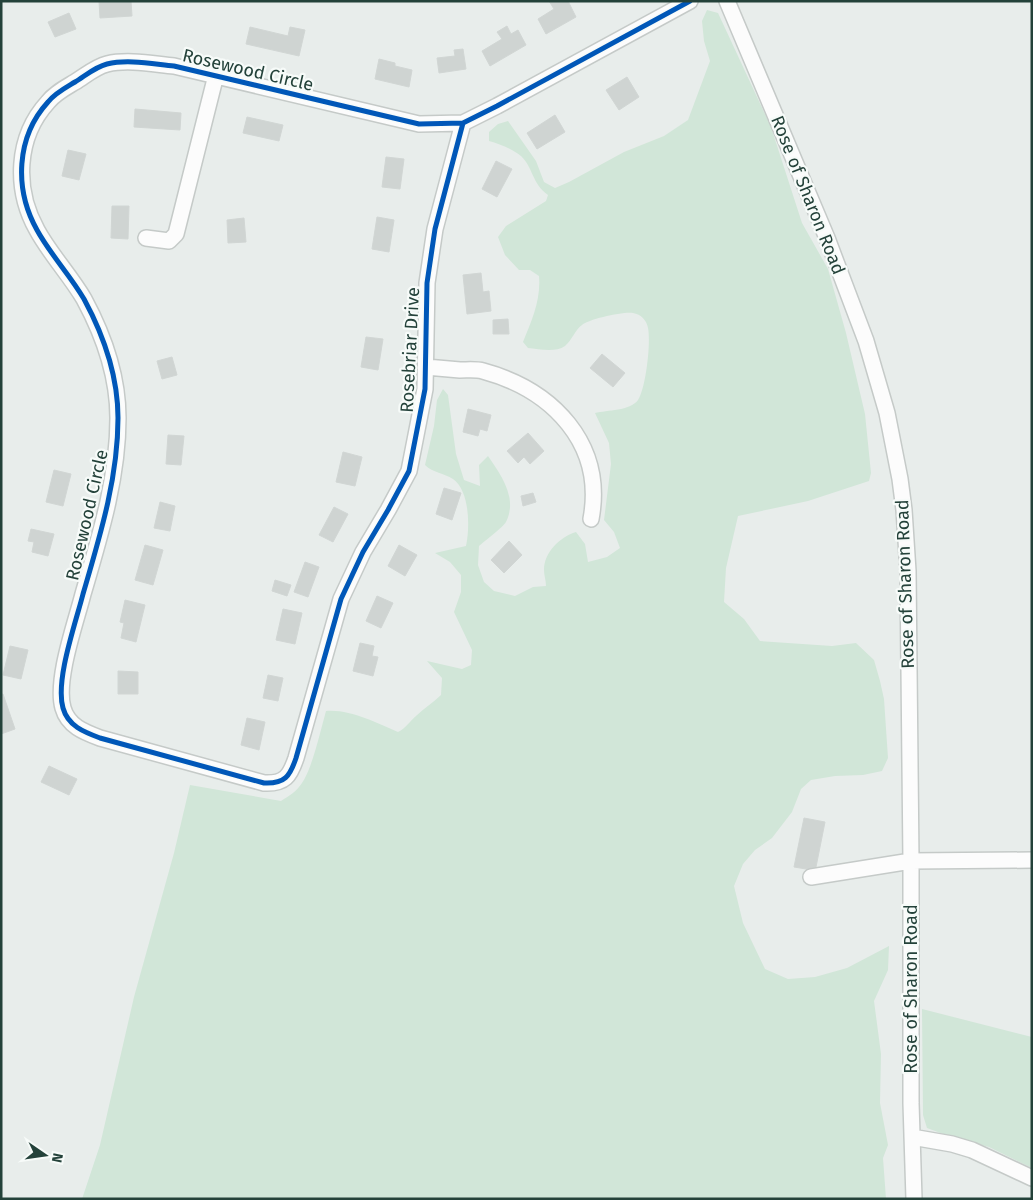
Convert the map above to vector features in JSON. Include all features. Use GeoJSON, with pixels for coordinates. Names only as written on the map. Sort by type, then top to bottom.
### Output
{"type":"FeatureCollection","features":[{"type":"Feature","properties":{"kind":"street"},"geometry":{"type":"LineString","coordinates":[[463,123],[690,1]]}},
{"type":"Feature","properties":{"kind":"street","name":"Rose of Sharon Road"},"geometry":{"type":"LineString","coordinates":[[727,1],[827,238],[866,340],[887,413],[900,479],[907,541],[911,861],[911,1104],[914,1199]]}},
{"type":"Feature","properties":{"kind":"street","name":"Rosewood Circle"},"geometry":{"type":"LineString","coordinates":[[281,781],[274,784],[264,783],[100,738],[81,731],[67,718],[61,696],[68,650],[104,522],[113,478],[118,416],[114,379],[104,338],[83,297],[37,231],[29,214],[21,182],[24,147],[30,128],[37,115],[53,96],[96,68],[114,63],[174,66],[418,124],[463,123]]}},
{"type":"Feature","properties":{"kind":"street"},"geometry":{"type":"LineString","coordinates":[[146,238],[169,241],[176,234],[216,75]]}},
{"type":"Feature","properties":{"kind":"street","name":"Rosebriar Drive"},"geometry":{"type":"LineString","coordinates":[[281,781],[290,773],[296,758],[345,590],[363,552],[409,470],[422,410],[426,367],[427,283],[435,229],[463,123]]}},
{"type":"Feature","properties":{"kind":"street"},"geometry":{"type":"LineString","coordinates":[[426,367],[475,370],[508,380],[537,395],[570,423],[579,437],[592,471],[594,503],[591,519]]}},
{"type":"Feature","properties":{"kind":"street"},"geometry":{"type":"LineString","coordinates":[[810,877],[911,861],[1032,860]]}},
{"type":"Feature","properties":{"kind":"street"},"geometry":{"type":"LineString","coordinates":[[912,1137],[972,1150],[1032,1178]]}},
{"type":"Feature","properties":{"kind":"green space"},"geometry":{"type":"Polygon","coordinates":[[[707,10],[718,13],[771,127],[802,223],[828,269],[846,333],[865,414],[871,473],[869,481],[808,501],[738,516],[726,568],[724,602],[744,619],[760,641],[832,646],[856,643],[874,660],[884,699],[888,758],[882,771],[863,775],[835,776],[811,780],[801,789],[792,812],[772,838],[755,850],[743,864],[734,886],[743,923],[765,969],[788,979],[815,977],[847,968],[889,946],[888,970],[874,1001],[881,1054],[880,1103],[888,1145],[883,1158],[886,1199],[82,1199],[100,1145],[134,997],[174,853],[190,785],[281,801],[298,788],[306,777],[326,711],[354,714],[398,732],[441,695],[442,678],[427,661],[462,669],[471,665],[472,650],[454,612],[461,592],[461,575],[450,562],[435,553],[466,546],[468,520],[466,501],[459,485],[453,479],[431,470],[425,465],[434,426],[437,400],[443,389],[448,395],[456,454],[464,480],[480,486],[479,465],[488,456],[503,479],[509,496],[509,513],[506,522],[479,546],[478,565],[484,582],[494,591],[515,596],[533,587],[546,586],[544,572],[547,557],[559,541],[570,534],[576,532],[585,544],[588,562],[607,557],[620,548],[614,532],[604,520],[611,464],[609,443],[595,413],[624,408],[638,400],[647,365],[649,335],[647,325],[645,320],[639,315],[622,313],[599,318],[582,325],[567,344],[561,348],[547,350],[528,348],[523,342],[533,318],[537,302],[539,276],[530,270],[519,270],[505,255],[498,237],[506,226],[546,201],[548,195],[539,186],[525,160],[514,151],[489,141],[489,132],[498,124],[508,121],[536,161],[544,182],[555,188],[624,152],[664,136],[688,120],[710,61],[704,41],[702,21],[707,10]]]}},
{"type":"Feature","properties":{"kind":"green space"},"geometry":{"type":"Polygon","coordinates":[[[922,1009],[1032,1037],[1032,1168],[989,1147],[927,1128],[923,1115],[922,1009]]]}},
{"type":"Feature","properties":{"kind":"building"},"geometry":{"type":"Polygon","coordinates":[[[99,1],[131,1],[132,16],[100,18],[99,1]]]}},
{"type":"Feature","properties":{"kind":"building"},"geometry":{"type":"Polygon","coordinates":[[[549,1],[568,1],[576,17],[546,34],[538,19],[554,9],[549,1]]]}},
{"type":"Feature","properties":{"kind":"building"},"geometry":{"type":"Polygon","coordinates":[[[69,13],[76,29],[55,37],[48,22],[69,13]]]}},
{"type":"Feature","properties":{"kind":"building"},"geometry":{"type":"Polygon","coordinates":[[[507,26],[511,34],[518,30],[526,45],[490,66],[482,51],[502,39],[497,32],[507,26]]]}},
{"type":"Feature","properties":{"kind":"building"},"geometry":{"type":"Polygon","coordinates":[[[250,27],[288,36],[290,27],[305,30],[299,56],[246,44],[250,27]]]}},
{"type":"Feature","properties":{"kind":"building"},"geometry":{"type":"Polygon","coordinates":[[[463,49],[466,69],[439,73],[437,58],[455,56],[454,50],[463,49]]]}},
{"type":"Feature","properties":{"kind":"building"},"geometry":{"type":"Polygon","coordinates":[[[379,59],[395,63],[395,66],[412,70],[409,87],[375,79],[379,59]]]}},
{"type":"Feature","properties":{"kind":"building"},"geometry":{"type":"Polygon","coordinates":[[[627,77],[639,97],[619,110],[606,90],[627,77]]]}},
{"type":"Feature","properties":{"kind":"building"},"geometry":{"type":"Polygon","coordinates":[[[135,109],[181,113],[180,130],[134,127],[135,109]]]}},
{"type":"Feature","properties":{"kind":"building"},"geometry":{"type":"Polygon","coordinates":[[[555,115],[565,132],[537,149],[527,133],[555,115]]]}},
{"type":"Feature","properties":{"kind":"building"},"geometry":{"type":"Polygon","coordinates":[[[247,117],[283,125],[279,141],[243,133],[247,117]]]}},
{"type":"Feature","properties":{"kind":"building"},"geometry":{"type":"Polygon","coordinates":[[[68,150],[86,154],[79,180],[62,176],[68,150]]]}},
{"type":"Feature","properties":{"kind":"building"},"geometry":{"type":"Polygon","coordinates":[[[386,157],[404,159],[400,189],[382,187],[386,157]]]}},
{"type":"Feature","properties":{"kind":"building"},"geometry":{"type":"Polygon","coordinates":[[[496,161],[512,169],[497,197],[482,189],[496,161]]]}},
{"type":"Feature","properties":{"kind":"building"},"geometry":{"type":"Polygon","coordinates":[[[112,206],[129,206],[128,239],[111,238],[112,206]]]}},
{"type":"Feature","properties":{"kind":"building"},"geometry":{"type":"Polygon","coordinates":[[[377,217],[394,220],[389,252],[372,249],[377,217]]]}},
{"type":"Feature","properties":{"kind":"building"},"geometry":{"type":"Polygon","coordinates":[[[244,218],[246,242],[228,243],[227,220],[244,218]]]}},
{"type":"Feature","properties":{"kind":"building"},"geometry":{"type":"Polygon","coordinates":[[[481,273],[483,292],[489,291],[491,311],[467,314],[463,275],[481,273]]]}},
{"type":"Feature","properties":{"kind":"building"},"geometry":{"type":"Polygon","coordinates":[[[508,319],[509,334],[493,334],[493,320],[508,319]]]}},
{"type":"Feature","properties":{"kind":"building"},"geometry":{"type":"Polygon","coordinates":[[[366,337],[383,339],[378,370],[361,367],[366,337]]]}},
{"type":"Feature","properties":{"kind":"building"},"geometry":{"type":"Polygon","coordinates":[[[602,354],[625,373],[613,387],[590,368],[602,354]]]}},
{"type":"Feature","properties":{"kind":"building"},"geometry":{"type":"Polygon","coordinates":[[[172,357],[177,375],[162,379],[157,361],[172,357]]]}},
{"type":"Feature","properties":{"kind":"building"},"geometry":{"type":"Polygon","coordinates":[[[468,409],[491,415],[487,431],[480,429],[478,436],[463,432],[468,409]]]}},
{"type":"Feature","properties":{"kind":"building"},"geometry":{"type":"Polygon","coordinates":[[[528,433],[544,451],[530,464],[524,457],[518,463],[507,451],[528,433]]]}},
{"type":"Feature","properties":{"kind":"building"},"geometry":{"type":"Polygon","coordinates":[[[168,435],[184,436],[181,465],[166,464],[168,435]]]}},
{"type":"Feature","properties":{"kind":"building"},"geometry":{"type":"Polygon","coordinates":[[[343,452],[362,457],[355,486],[336,482],[343,452]]]}},
{"type":"Feature","properties":{"kind":"building"},"geometry":{"type":"Polygon","coordinates":[[[54,470],[71,474],[63,506],[46,502],[54,470]]]}},
{"type":"Feature","properties":{"kind":"building"},"geometry":{"type":"Polygon","coordinates":[[[444,488],[461,493],[452,520],[436,514],[444,488]]]}},
{"type":"Feature","properties":{"kind":"building"},"geometry":{"type":"Polygon","coordinates":[[[533,493],[536,502],[523,506],[521,496],[533,493]]]}},
{"type":"Feature","properties":{"kind":"building"},"geometry":{"type":"Polygon","coordinates":[[[160,502],[175,506],[170,531],[154,528],[160,502]]]}},
{"type":"Feature","properties":{"kind":"building"},"geometry":{"type":"Polygon","coordinates":[[[334,507],[348,514],[333,542],[319,535],[334,507]]]}},
{"type":"Feature","properties":{"kind":"building"},"geometry":{"type":"Polygon","coordinates":[[[31,529],[54,534],[48,556],[32,552],[34,542],[28,541],[31,529]]]}},
{"type":"Feature","properties":{"kind":"building"},"geometry":{"type":"Polygon","coordinates":[[[509,541],[522,555],[504,573],[491,560],[509,541]]]}},
{"type":"Feature","properties":{"kind":"building"},"geometry":{"type":"Polygon","coordinates":[[[145,545],[163,550],[153,585],[135,580],[145,545]]]}},
{"type":"Feature","properties":{"kind":"building"},"geometry":{"type":"Polygon","coordinates":[[[399,545],[417,555],[405,576],[388,566],[399,545]]]}},
{"type":"Feature","properties":{"kind":"building"},"geometry":{"type":"Polygon","coordinates":[[[305,562],[319,567],[308,597],[294,592],[305,562]]]}},
{"type":"Feature","properties":{"kind":"building"},"geometry":{"type":"Polygon","coordinates":[[[275,580],[291,585],[287,596],[272,591],[275,580]]]}},
{"type":"Feature","properties":{"kind":"building"},"geometry":{"type":"Polygon","coordinates":[[[377,596],[393,603],[381,628],[366,621],[377,596]]]}},
{"type":"Feature","properties":{"kind":"building"},"geometry":{"type":"Polygon","coordinates":[[[125,600],[145,605],[136,642],[121,638],[124,623],[120,622],[125,600]]]}},
{"type":"Feature","properties":{"kind":"building"},"geometry":{"type":"Polygon","coordinates":[[[283,609],[302,613],[295,644],[276,640],[283,609]]]}},
{"type":"Feature","properties":{"kind":"building"},"geometry":{"type":"Polygon","coordinates":[[[360,643],[374,646],[372,656],[378,657],[373,676],[353,671],[360,643]]]}},
{"type":"Feature","properties":{"kind":"building"},"geometry":{"type":"Polygon","coordinates":[[[10,646],[28,650],[21,679],[3,675],[10,646]]]}},
{"type":"Feature","properties":{"kind":"building"},"geometry":{"type":"Polygon","coordinates":[[[118,671],[138,672],[138,694],[118,694],[118,671]]]}},
{"type":"Feature","properties":{"kind":"building"},"geometry":{"type":"Polygon","coordinates":[[[268,675],[283,678],[278,701],[263,698],[268,675]]]}},
{"type":"Feature","properties":{"kind":"building"},"geometry":{"type":"Polygon","coordinates":[[[1,694],[3,694],[15,729],[1,734],[1,694]]]}},
{"type":"Feature","properties":{"kind":"building"},"geometry":{"type":"Polygon","coordinates":[[[247,718],[265,722],[259,750],[241,745],[247,718]]]}},
{"type":"Feature","properties":{"kind":"building"},"geometry":{"type":"Polygon","coordinates":[[[49,766],[77,779],[69,795],[41,782],[49,766]]]}},
{"type":"Feature","properties":{"kind":"building"},"geometry":{"type":"Polygon","coordinates":[[[804,818],[825,822],[816,867],[806,869],[794,867],[804,818]]]}},
{"type":"Feature","properties":{"kind":"cycle path"},"geometry":{"type":"LineString","coordinates":[[463,123],[435,229],[427,283],[425,389],[409,471],[363,552],[341,599],[296,758],[289,774],[286,778],[277,782],[264,783],[100,738],[77,728],[65,714],[63,708],[61,696],[62,682],[67,651],[107,507],[115,463],[118,418],[113,372],[98,327],[84,299],[37,230],[25,198],[22,181],[24,147],[37,116],[48,102],[60,91],[98,67],[107,64],[132,62],[174,66],[419,124],[463,123],[690,1]]}}]}
